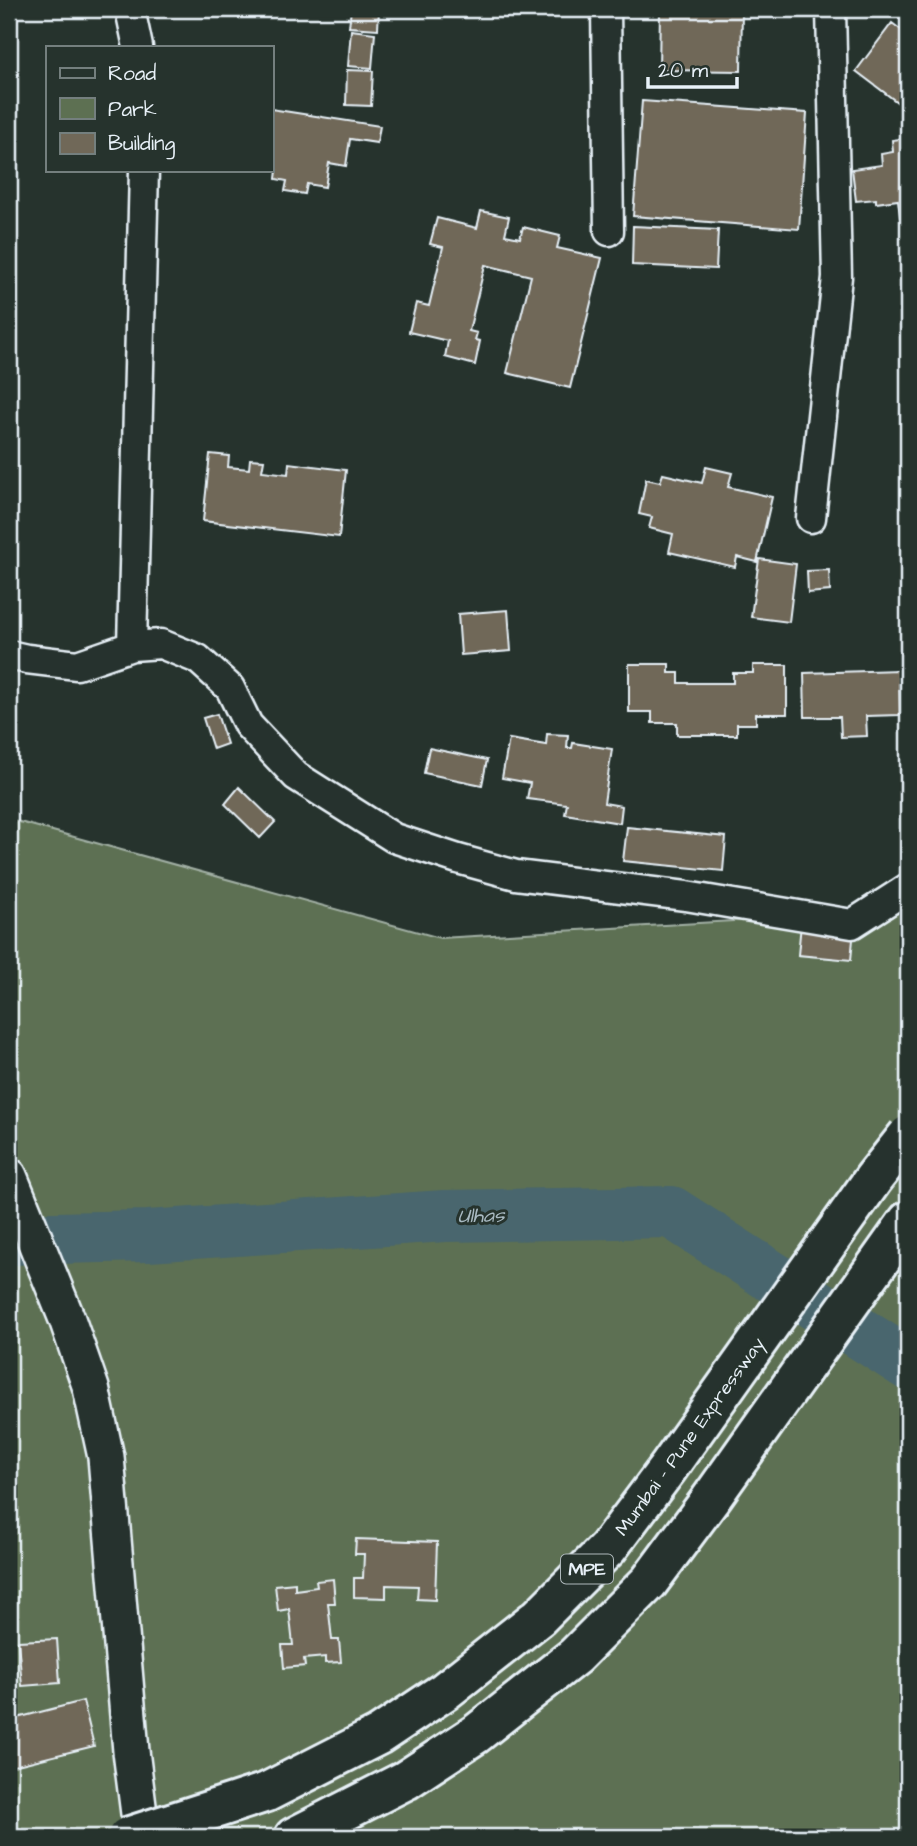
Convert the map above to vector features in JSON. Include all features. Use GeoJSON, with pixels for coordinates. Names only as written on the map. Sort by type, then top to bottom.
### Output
{"type":"FeatureCollection","features":[{"type":"Feature","properties":{"kind":"highway","name":"Mumbai - Pune Expressway"},"geometry":{"type":"LineString","coordinates":[[127,1837],[267,1792],[379,1735],[445,1691],[539,1617],[616,1538],[874,1178],[908,1135]]}},
{"type":"Feature","properties":{"kind":"highway","name":"MPE"},"geometry":{"type":"LineString","coordinates":[[294,1837],[407,1780],[476,1734],[575,1657],[649,1582],[908,1221]]}},
{"type":"Feature","properties":{"kind":"street"},"geometry":{"type":"LineString","coordinates":[[130,9],[138,46]]}},
{"type":"Feature","properties":{"kind":"street"},"geometry":{"type":"LineString","coordinates":[[606,9],[609,231]]}},
{"type":"Feature","properties":{"kind":"street"},"geometry":{"type":"LineString","coordinates":[[811,518],[837,277],[831,9]]}},
{"type":"Feature","properties":{"kind":"street"},"geometry":{"type":"LineString","coordinates":[[132,646],[144,172]]}},
{"type":"Feature","properties":{"kind":"street"},"geometry":{"type":"LineString","coordinates":[[9,655],[77,665],[132,646],[161,644],[198,659],[230,688],[248,725],[296,776],[394,838],[516,875],[686,896],[852,924],[908,888]]}},
{"type":"Feature","properties":{"kind":"street"},"geometry":{"type":"LineString","coordinates":[[9,1176],[67,1319],[91,1388],[106,1457],[131,1751],[142,1837]]}},
{"type":"Feature","properties":{"kind":"green space"},"geometry":{"type":"Polygon","coordinates":[[[9,819],[440,938],[908,911],[908,1837],[9,1837],[9,819]]]}},
{"type":"Feature","properties":{"kind":"building"},"geometry":{"type":"Polygon","coordinates":[[[351,9],[379,9],[378,29],[349,27],[351,9]]]}},
{"type":"Feature","properties":{"kind":"building"},"geometry":{"type":"Polygon","coordinates":[[[660,9],[742,9],[741,71],[659,70],[660,9]]]}},
{"type":"Feature","properties":{"kind":"building"},"geometry":{"type":"Polygon","coordinates":[[[892,23],[908,35],[908,95],[901,105],[856,71],[892,23]]]}},
{"type":"Feature","properties":{"kind":"building"},"geometry":{"type":"Polygon","coordinates":[[[351,30],[375,33],[372,68],[348,66],[351,30]]]}},
{"type":"Feature","properties":{"kind":"building"},"geometry":{"type":"Polygon","coordinates":[[[347,70],[373,71],[371,106],[346,105],[347,70]]]}},
{"type":"Feature","properties":{"kind":"building"},"geometry":{"type":"Polygon","coordinates":[[[642,101],[807,113],[799,229],[633,216],[642,101]]]}},
{"type":"Feature","properties":{"kind":"building"},"geometry":{"type":"Polygon","coordinates":[[[273,109],[380,126],[377,143],[350,139],[346,166],[329,163],[325,187],[307,184],[305,194],[285,191],[287,181],[276,179],[277,170],[273,169],[273,109]]]}},
{"type":"Feature","properties":{"kind":"building"},"geometry":{"type":"Polygon","coordinates":[[[908,138],[908,216],[900,217],[898,200],[876,203],[876,199],[856,201],[852,169],[882,165],[881,154],[893,152],[892,140],[908,138]]]}},
{"type":"Feature","properties":{"kind":"building"},"geometry":{"type":"Polygon","coordinates":[[[481,211],[509,217],[505,235],[520,238],[523,227],[560,236],[557,248],[602,258],[570,388],[507,373],[531,276],[485,265],[469,331],[477,333],[475,340],[480,341],[475,365],[445,357],[448,341],[409,332],[416,303],[429,306],[443,247],[430,244],[437,218],[477,228],[481,211]]]}},
{"type":"Feature","properties":{"kind":"building"},"geometry":{"type":"Polygon","coordinates":[[[633,226],[718,230],[716,269],[632,265],[633,226]]]}},
{"type":"Feature","properties":{"kind":"building"},"geometry":{"type":"Polygon","coordinates":[[[210,454],[229,456],[228,467],[249,469],[250,459],[264,460],[262,471],[288,474],[289,463],[346,470],[339,537],[203,521],[210,454]]]}},
{"type":"Feature","properties":{"kind":"building"},"geometry":{"type":"Polygon","coordinates":[[[706,467],[732,473],[728,487],[772,497],[757,562],[737,557],[735,567],[669,552],[673,534],[649,528],[652,517],[639,514],[646,479],[660,482],[663,474],[702,483],[706,467]]]}},
{"type":"Feature","properties":{"kind":"building"},"geometry":{"type":"Polygon","coordinates":[[[759,559],[796,564],[789,622],[751,617],[759,559]]]}},
{"type":"Feature","properties":{"kind":"building"},"geometry":{"type":"Polygon","coordinates":[[[829,570],[830,591],[808,593],[807,571],[829,570]]]}},
{"type":"Feature","properties":{"kind":"building"},"geometry":{"type":"Polygon","coordinates":[[[508,610],[511,651],[461,655],[458,614],[508,610]]]}},
{"type":"Feature","properties":{"kind":"building"},"geometry":{"type":"Polygon","coordinates":[[[629,664],[669,664],[669,673],[679,673],[679,683],[733,683],[733,673],[753,673],[753,665],[787,665],[787,714],[756,714],[756,724],[737,724],[737,735],[677,735],[677,723],[652,723],[652,712],[629,712],[629,664]]]}},
{"type":"Feature","properties":{"kind":"building"},"geometry":{"type":"Polygon","coordinates":[[[899,670],[900,715],[866,716],[867,736],[841,737],[840,717],[805,717],[804,673],[899,670]]]}},
{"type":"Feature","properties":{"kind":"building"},"geometry":{"type":"Polygon","coordinates":[[[217,714],[227,744],[213,749],[203,718],[217,714]]]}},
{"type":"Feature","properties":{"kind":"building"},"geometry":{"type":"Polygon","coordinates":[[[547,734],[568,735],[567,748],[572,748],[573,743],[612,749],[604,803],[622,806],[620,823],[565,814],[567,804],[527,799],[530,783],[502,778],[509,739],[546,745],[547,734]]]}},
{"type":"Feature","properties":{"kind":"building"},"geometry":{"type":"Polygon","coordinates":[[[429,748],[487,760],[482,785],[424,773],[429,748]]]}},
{"type":"Feature","properties":{"kind":"building"},"geometry":{"type":"Polygon","coordinates":[[[239,787],[275,822],[260,838],[225,804],[239,787]]]}},
{"type":"Feature","properties":{"kind":"building"},"geometry":{"type":"Polygon","coordinates":[[[627,827],[726,837],[723,871],[623,861],[627,827]]]}},
{"type":"Feature","properties":{"kind":"building"},"geometry":{"type":"Polygon","coordinates":[[[801,924],[854,929],[851,960],[798,955],[801,924]]]}},
{"type":"Feature","properties":{"kind":"building"},"geometry":{"type":"Polygon","coordinates":[[[356,1539],[437,1542],[435,1600],[417,1599],[418,1586],[386,1585],[386,1598],[354,1597],[354,1578],[363,1578],[364,1554],[355,1554],[356,1539]]]}},
{"type":"Feature","properties":{"kind":"building"},"geometry":{"type":"Polygon","coordinates":[[[333,1579],[335,1603],[328,1603],[332,1640],[339,1640],[341,1662],[325,1663],[325,1657],[304,1659],[305,1666],[284,1668],[282,1645],[293,1645],[289,1609],[278,1611],[275,1585],[295,1583],[295,1590],[317,1587],[316,1581],[333,1579]]]}},
{"type":"Feature","properties":{"kind":"building"},"geometry":{"type":"Polygon","coordinates":[[[57,1639],[60,1683],[22,1686],[18,1641],[57,1639]]]}},
{"type":"Feature","properties":{"kind":"building"},"geometry":{"type":"Polygon","coordinates":[[[83,1701],[94,1746],[9,1767],[9,1720],[83,1701]]]}},
{"type":"Feature","properties":{"kind":"waterway","name":"Ulhas"},"geometry":{"type":"LineString","coordinates":[[9,1239],[148,1236],[445,1216],[671,1212],[908,1364]]}}]}
